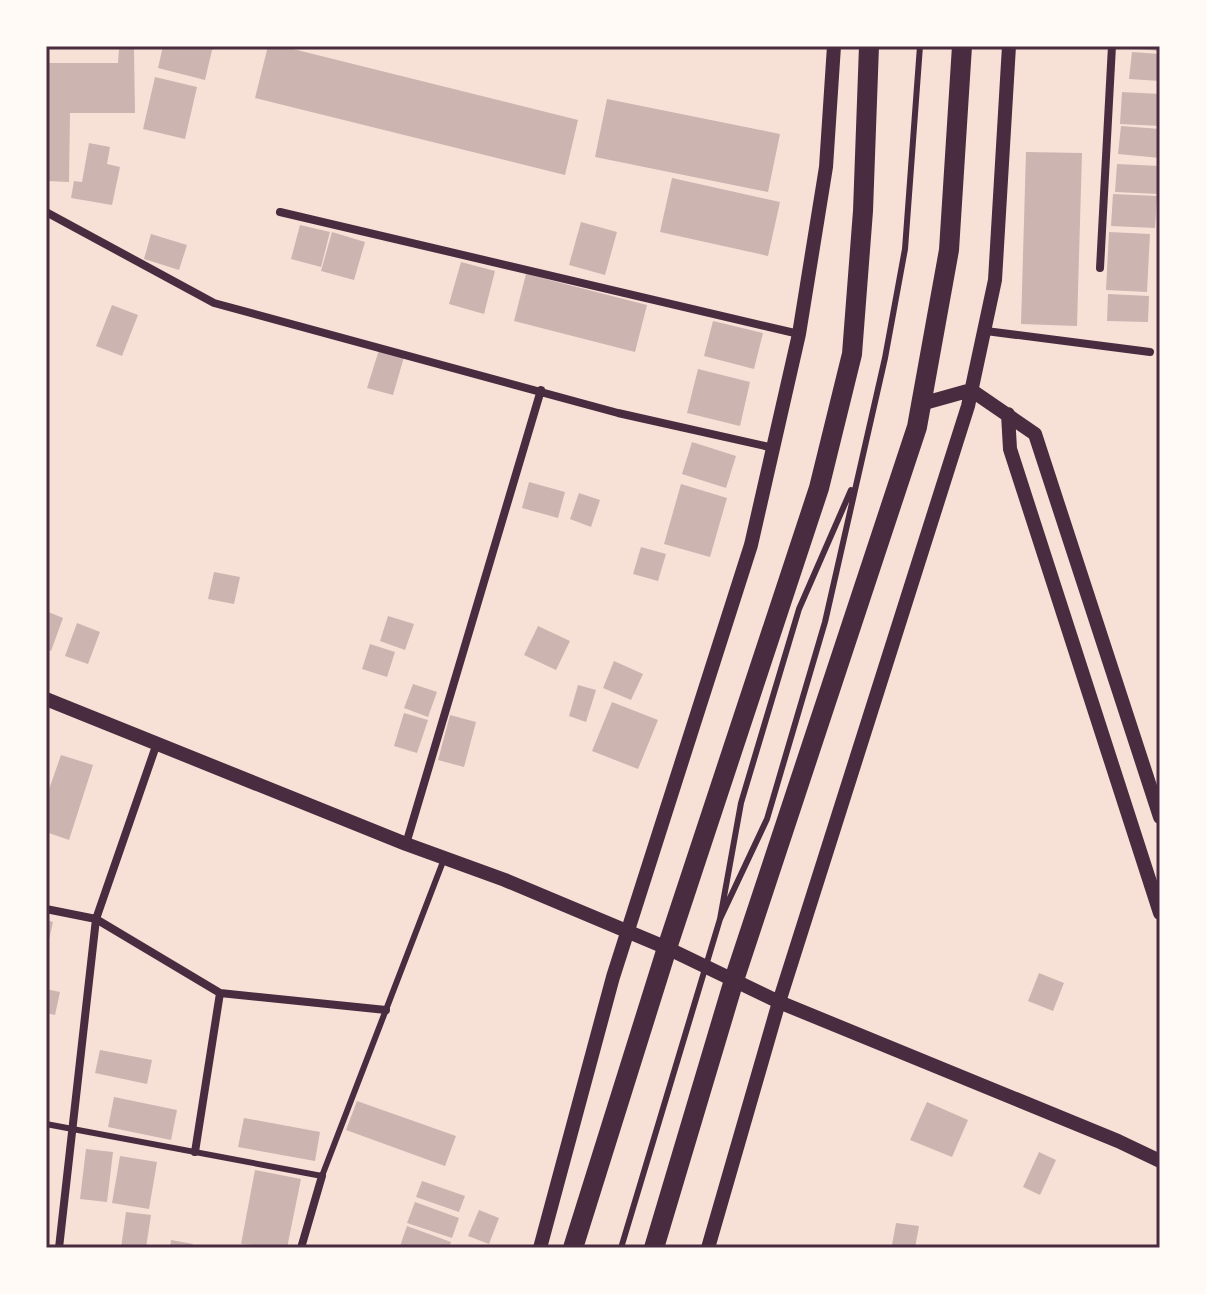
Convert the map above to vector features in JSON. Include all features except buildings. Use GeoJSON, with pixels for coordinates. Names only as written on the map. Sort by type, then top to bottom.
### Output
{"type":"FeatureCollection","features":[{"type":"Feature","properties":{"kind":"main road"},"geometry":{"type":"LineString","coordinates":[[573,1248],[667,948],[819,488],[852,354],[863,211],[869,46]]}},
{"type":"Feature","properties":{"kind":"main road"},"geometry":{"type":"LineString","coordinates":[[654,1248],[734,980],[853,624],[921,404],[949,250],[962,46]]}},
{"type":"Feature","properties":{"kind":"street"},"geometry":{"type":"LineString","coordinates":[[540,1248],[628,932],[751,545],[799,334],[826,167],[834,46]]}},
{"type":"Feature","properties":{"kind":"street"},"geometry":{"type":"LineString","coordinates":[[708,1248],[779,1002],[971,390],[995,280],[1009,46]]}},
{"type":"Feature","properties":{"kind":"street"},"geometry":{"type":"LineString","coordinates":[[1100,268],[1112,46]]}},
{"type":"Feature","properties":{"kind":"street"},"geometry":{"type":"LineString","coordinates":[[46,212],[214,303],[618,413],[774,448]]}},
{"type":"Feature","properties":{"kind":"street"},"geometry":{"type":"LineString","coordinates":[[280,212],[799,334]]}},
{"type":"Feature","properties":{"kind":"street"},"geometry":{"type":"LineString","coordinates":[[986,328],[1150,352]]}},
{"type":"Feature","properties":{"kind":"street"},"geometry":{"type":"LineString","coordinates":[[406,844],[541,390]]}},
{"type":"Feature","properties":{"kind":"street"},"geometry":{"type":"LineString","coordinates":[[921,404],[971,390],[1035,434],[1160,817]]}},
{"type":"Feature","properties":{"kind":"street"},"geometry":{"type":"LineString","coordinates":[[1008,414],[1010,449],[1160,913]]}},
{"type":"Feature","properties":{"kind":"street"},"geometry":{"type":"LineString","coordinates":[[46,699],[667,948],[779,1002],[1160,1161]]}},
{"type":"Feature","properties":{"kind":"street"},"geometry":{"type":"LineString","coordinates":[[59,1248],[96,919],[157,743]]}},
{"type":"Feature","properties":{"kind":"street"},"geometry":{"type":"LineString","coordinates":[[46,909],[96,919],[220,993],[386,1010]]}},
{"type":"Feature","properties":{"kind":"street"},"geometry":{"type":"LineString","coordinates":[[195,1152],[220,993]]}},
{"type":"Feature","properties":{"kind":"street"},"geometry":{"type":"LineString","coordinates":[[301,1248],[322,1176]]}},
{"type":"Feature","properties":{"kind":"lane"},"geometry":{"type":"LineString","coordinates":[[720,919],[767,819],[825,622],[905,249],[920,46]]}},
{"type":"Feature","properties":{"kind":"lane"},"geometry":{"type":"LineString","coordinates":[[621,1248],[720,919],[741,803],[799,609],[858,475]]}},
{"type":"Feature","properties":{"kind":"lane"},"geometry":{"type":"LineString","coordinates":[[46,1124],[322,1176],[445,857]]}}]}
